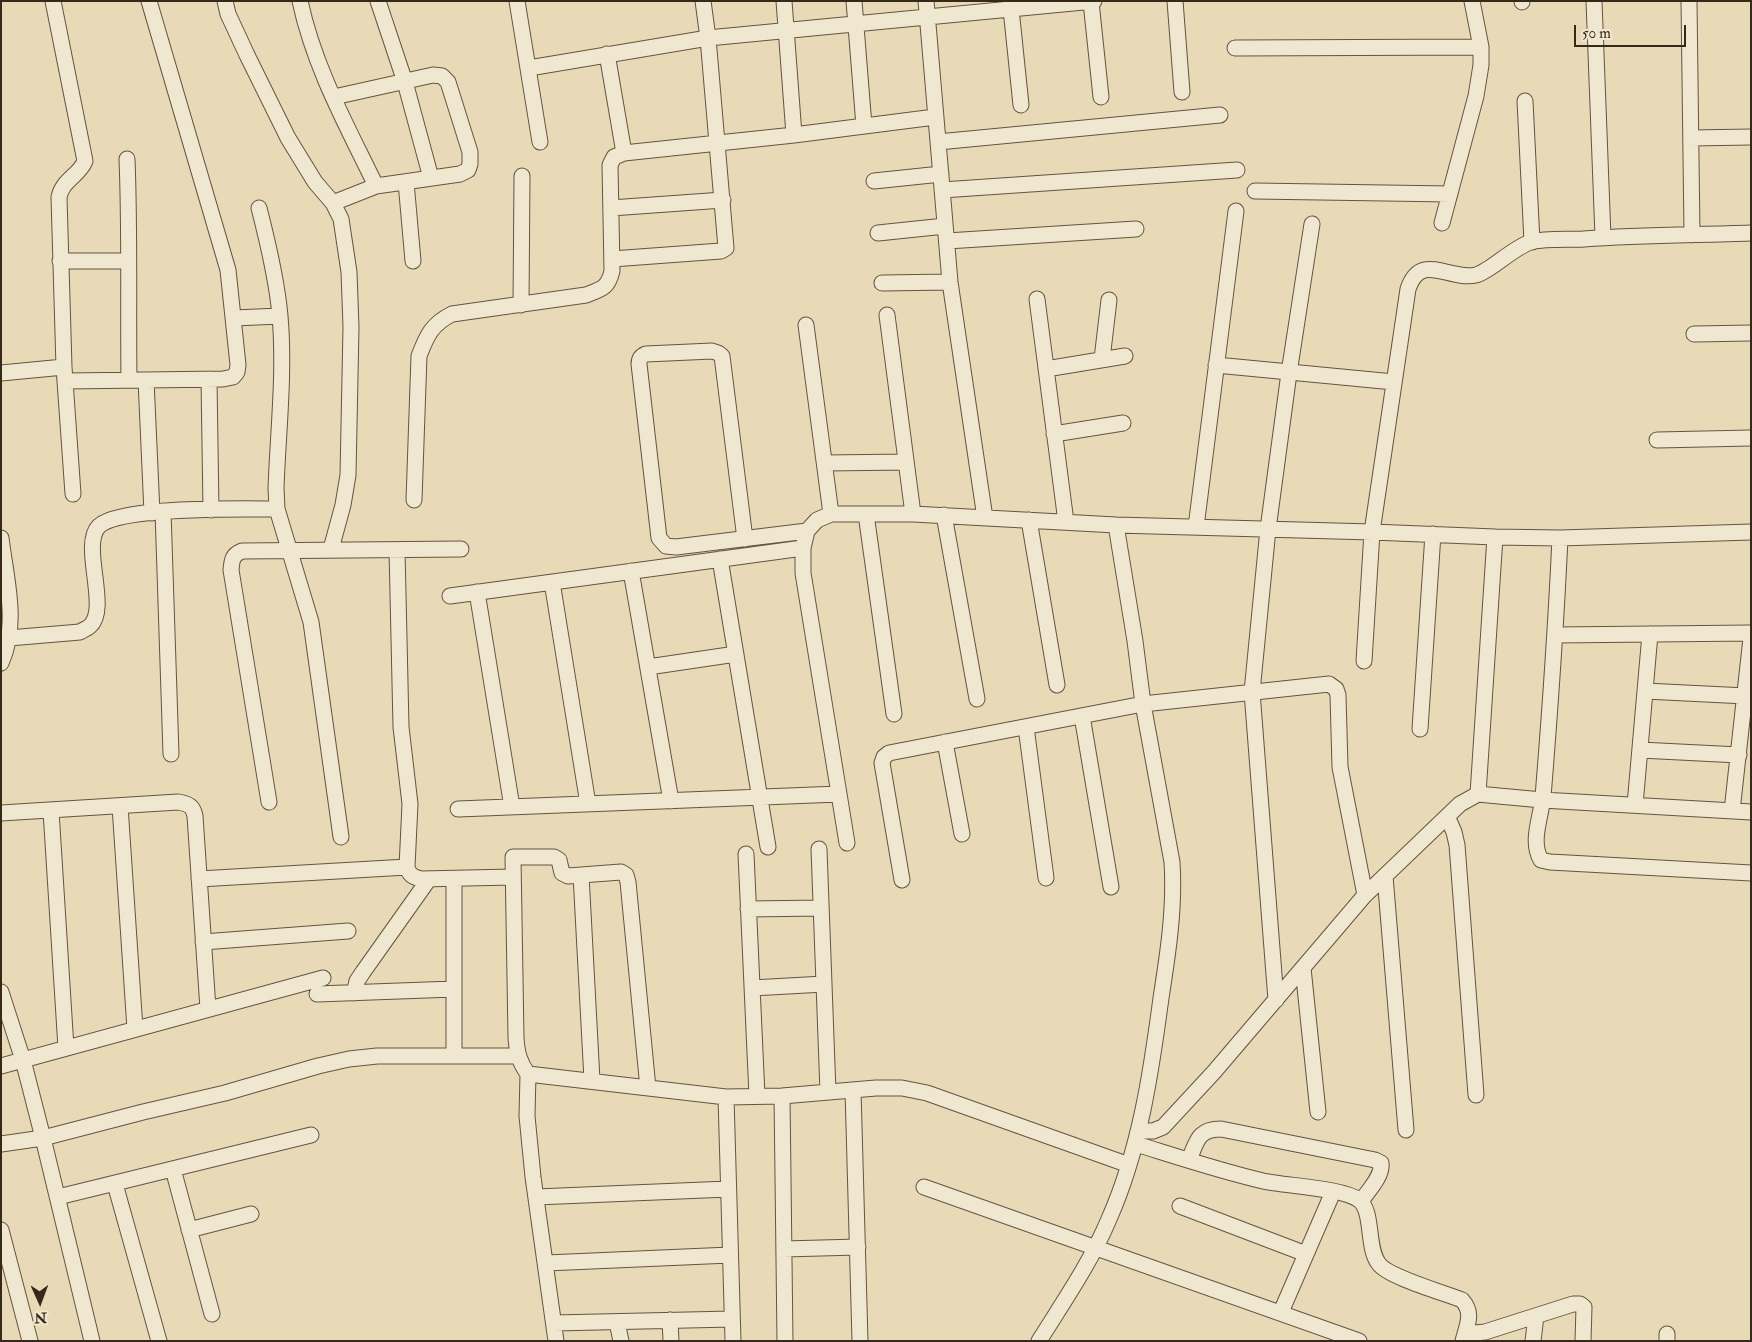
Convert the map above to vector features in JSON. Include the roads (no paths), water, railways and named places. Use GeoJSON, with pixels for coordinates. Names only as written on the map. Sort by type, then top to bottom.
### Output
{"type":"FeatureCollection","features":[{"type":"Feature","properties":{"kind":"street"},"geometry":{"type":"LineString","coordinates":[[53,1],[85,161],[82,168],[61,187],[59,197],[65,374],[73,494]]}},
{"type":"Feature","properties":{"kind":"street"},"geometry":{"type":"LineString","coordinates":[[1,373],[65,374],[146,380],[232,377],[236,372],[238,365],[228,270],[148,1]]}},
{"type":"Feature","properties":{"kind":"street"},"geometry":{"type":"LineString","coordinates":[[225,1],[228,14],[288,138],[341,219],[349,272],[352,327],[348,475],[343,505],[331,549]]}},
{"type":"Feature","properties":{"kind":"street"},"geometry":{"type":"LineString","coordinates":[[300,1],[315,55],[376,186]]}},
{"type":"Feature","properties":{"kind":"street"},"geometry":{"type":"LineString","coordinates":[[378,1],[405,82],[431,178]]}},
{"type":"Feature","properties":{"kind":"street"},"geometry":{"type":"LineString","coordinates":[[517,1],[540,142]]}},
{"type":"Feature","properties":{"kind":"street"},"geometry":{"type":"LineString","coordinates":[[612,258],[721,251],[726,248],[708,38],[703,1]]}},
{"type":"Feature","properties":{"kind":"street"},"geometry":{"type":"LineString","coordinates":[[784,1],[794,135]]}},
{"type":"Feature","properties":{"kind":"street"},"geometry":{"type":"LineString","coordinates":[[854,1],[864,126]]}},
{"type":"Feature","properties":{"kind":"street"},"geometry":{"type":"LineString","coordinates":[[529,68],[708,38],[856,24],[927,9],[1011,9],[1092,1],[1101,97]]}},
{"type":"Feature","properties":{"kind":"street"},"geometry":{"type":"LineString","coordinates":[[1175,1],[1182,92]]}},
{"type":"Feature","properties":{"kind":"street"},"geometry":{"type":"LineString","coordinates":[[1442,223],[1476,96],[1481,65],[1481,46],[1472,1]]}},
{"type":"Feature","properties":{"kind":"street"},"geometry":{"type":"LineString","coordinates":[[1594,1],[1603,237]]}},
{"type":"Feature","properties":{"kind":"street"},"geometry":{"type":"LineString","coordinates":[[1689,1],[1692,235]]}},
{"type":"Feature","properties":{"kind":"street"},"geometry":{"type":"LineString","coordinates":[[927,9],[950,282],[985,518]]}},
{"type":"Feature","properties":{"kind":"street"},"geometry":{"type":"LineString","coordinates":[[1011,9],[1021,105]]}},
{"type":"Feature","properties":{"kind":"street"},"geometry":{"type":"LineString","coordinates":[[1235,48],[1481,46]]}},
{"type":"Feature","properties":{"kind":"street"},"geometry":{"type":"LineString","coordinates":[[607,54],[624,153]]}},
{"type":"Feature","properties":{"kind":"street"},"geometry":{"type":"LineString","coordinates":[[332,203],[376,186],[460,174],[468,170],[470,164],[470,152],[448,82],[442,76],[433,75],[334,97]]}},
{"type":"Feature","properties":{"kind":"street"},"geometry":{"type":"LineString","coordinates":[[1525,101],[1532,242]]}},
{"type":"Feature","properties":{"kind":"street"},"geometry":{"type":"LineString","coordinates":[[938,142],[1220,114]]}},
{"type":"Feature","properties":{"kind":"street"},"geometry":{"type":"LineString","coordinates":[[414,500],[419,356],[427,336],[439,321],[452,314],[586,296],[602,289],[609,282],[612,270],[610,165],[614,157],[624,153],[794,135],[936,117]]}},
{"type":"Feature","properties":{"kind":"street"},"geometry":{"type":"LineString","coordinates":[[1691,138],[1751,137]]}},
{"type":"Feature","properties":{"kind":"street"},"geometry":{"type":"LineString","coordinates":[[127,159],[130,228],[128,261],[129,380]]}},
{"type":"Feature","properties":{"kind":"street"},"geometry":{"type":"LineString","coordinates":[[942,190],[1237,170]]}},
{"type":"Feature","properties":{"kind":"street"},"geometry":{"type":"LineString","coordinates":[[874,181],[941,174]]}},
{"type":"Feature","properties":{"kind":"street"},"geometry":{"type":"LineString","coordinates":[[521,305],[522,176]]}},
{"type":"Feature","properties":{"kind":"street"},"geometry":{"type":"LineString","coordinates":[[406,182],[413,261]]}},
{"type":"Feature","properties":{"kind":"street"},"geometry":{"type":"LineString","coordinates":[[1255,191],[1450,194]]}},
{"type":"Feature","properties":{"kind":"street"},"geometry":{"type":"LineString","coordinates":[[611,208],[722,200]]}},
{"type":"Feature","properties":{"kind":"street"},"geometry":{"type":"LineString","coordinates":[[259,208],[269,248],[280,316],[277,509],[312,630],[342,837]]}},
{"type":"Feature","properties":{"kind":"street"},"geometry":{"type":"LineString","coordinates":[[1196,527],[1236,211]]}},
{"type":"Feature","properties":{"kind":"street"},"geometry":{"type":"LineString","coordinates":[[1276,1000],[1252,692],[1268,529],[1312,224]]}},
{"type":"Feature","properties":{"kind":"street"},"geometry":{"type":"LineString","coordinates":[[878,233],[1136,230]]}},
{"type":"Feature","properties":{"kind":"street"},"geometry":{"type":"LineString","coordinates":[[1364,661],[1372,532],[1408,289],[1412,277],[1419,271],[1429,269],[1466,276],[1477,275],[1519,247],[1532,242],[1603,237],[1751,233]]}},
{"type":"Feature","properties":{"kind":"street"},"geometry":{"type":"LineString","coordinates":[[60,262],[128,261]]}},
{"type":"Feature","properties":{"kind":"street"},"geometry":{"type":"LineString","coordinates":[[882,283],[950,282]]}},
{"type":"Feature","properties":{"kind":"street"},"geometry":{"type":"LineString","coordinates":[[1037,298],[1066,522]]}},
{"type":"Feature","properties":{"kind":"street"},"geometry":{"type":"LineString","coordinates":[[1102,359],[1109,300]]}},
{"type":"Feature","properties":{"kind":"street"},"geometry":{"type":"LineString","coordinates":[[888,314],[912,514]]}},
{"type":"Feature","properties":{"kind":"street"},"geometry":{"type":"LineString","coordinates":[[234,318],[280,316]]}},
{"type":"Feature","properties":{"kind":"street"},"geometry":{"type":"LineString","coordinates":[[806,325],[832,514]]}},
{"type":"Feature","properties":{"kind":"street"},"geometry":{"type":"LineString","coordinates":[[1694,334],[1751,333]]}},
{"type":"Feature","properties":{"kind":"street"},"geometry":{"type":"LineString","coordinates":[[746,539],[722,356],[712,352],[646,354],[642,356],[639,359],[639,364],[659,538],[666,546],[676,547],[746,539],[807,531]]}},
{"type":"Feature","properties":{"kind":"street"},"geometry":{"type":"LineString","coordinates":[[1046,369],[1125,356]]}},
{"type":"Feature","properties":{"kind":"street"},"geometry":{"type":"LineString","coordinates":[[1216,365],[1394,382]]}},
{"type":"Feature","properties":{"kind":"street"},"geometry":{"type":"LineString","coordinates":[[209,379],[211,510]]}},
{"type":"Feature","properties":{"kind":"street"},"geometry":{"type":"LineString","coordinates":[[146,380],[158,512],[171,754]]}},
{"type":"Feature","properties":{"kind":"street"},"geometry":{"type":"LineString","coordinates":[[1054,434],[1123,422]]}},
{"type":"Feature","properties":{"kind":"street"},"geometry":{"type":"LineString","coordinates":[[1656,440],[1751,438]]}},
{"type":"Feature","properties":{"kind":"street"},"geometry":{"type":"LineString","coordinates":[[824,462],[906,462]]}},
{"type":"Feature","properties":{"kind":"street"},"geometry":{"type":"LineString","coordinates":[[9,638],[80,632],[90,626],[95,619],[97,607],[93,539],[97,528],[106,520],[128,515],[158,512],[277,509]]}},
{"type":"Feature","properties":{"kind":"street"},"geometry":{"type":"LineString","coordinates":[[847,842],[803,573],[803,548],[807,531],[817,520],[832,514],[944,515],[1116,525],[1495,537],[1560,538],[1751,532]]}},
{"type":"Feature","properties":{"kind":"street"},"geometry":{"type":"LineString","coordinates":[[866,514],[894,714]]}},
{"type":"Feature","properties":{"kind":"street"},"geometry":{"type":"LineString","coordinates":[[944,515],[977,699]]}},
{"type":"Feature","properties":{"kind":"street"},"geometry":{"type":"LineString","coordinates":[[1029,520],[1056,685]]}},
{"type":"Feature","properties":{"kind":"street"},"geometry":{"type":"LineString","coordinates":[[1039,1341],[1096,1248],[1110,1218],[1129,1165],[1137,1138],[1152,1066],[1170,940],[1174,885],[1172,862],[1143,704],[1116,525]]}},
{"type":"Feature","properties":{"kind":"street"},"geometry":{"type":"LineString","coordinates":[[1420,729],[1432,534]]}},
{"type":"Feature","properties":{"kind":"street"},"geometry":{"type":"LineString","coordinates":[[1478,794],[1495,537]]}},
{"type":"Feature","properties":{"kind":"street"},"geometry":{"type":"LineString","coordinates":[[1,538],[3,570],[11,616],[9,638],[1,663]]}},
{"type":"Feature","properties":{"kind":"street"},"geometry":{"type":"LineString","coordinates":[[1560,538],[1555,635],[1536,852],[1541,860],[1560,863],[1751,873]]}},
{"type":"Feature","properties":{"kind":"street"},"geometry":{"type":"LineString","coordinates":[[450,596],[803,548]]}},
{"type":"Feature","properties":{"kind":"street"},"geometry":{"type":"LineString","coordinates":[[269,802],[231,570],[232,559],[235,553],[242,550],[288,549],[461,549]]}},
{"type":"Feature","properties":{"kind":"street"},"geometry":{"type":"LineString","coordinates":[[397,550],[401,727],[410,804],[408,872],[420,880],[513,877]]}},
{"type":"Feature","properties":{"kind":"street"},"geometry":{"type":"LineString","coordinates":[[720,559],[768,847]]}},
{"type":"Feature","properties":{"kind":"street"},"geometry":{"type":"LineString","coordinates":[[631,571],[671,801]]}},
{"type":"Feature","properties":{"kind":"street"},"geometry":{"type":"LineString","coordinates":[[552,582],[588,804]]}},
{"type":"Feature","properties":{"kind":"street"},"geometry":{"type":"LineString","coordinates":[[477,592],[512,807]]}},
{"type":"Feature","properties":{"kind":"street"},"geometry":{"type":"LineString","coordinates":[[1555,635],[1751,633]]}},
{"type":"Feature","properties":{"kind":"street"},"geometry":{"type":"LineString","coordinates":[[1636,806],[1650,634]]}},
{"type":"Feature","properties":{"kind":"street"},"geometry":{"type":"LineString","coordinates":[[1732,811],[1739,755],[1747,715],[1746,696],[1751,638]]}},
{"type":"Feature","properties":{"kind":"street"},"geometry":{"type":"LineString","coordinates":[[648,667],[736,654]]}},
{"type":"Feature","properties":{"kind":"street"},"geometry":{"type":"LineString","coordinates":[[902,880],[882,763],[884,757],[889,753],[1143,704],[1329,684],[1336,689],[1338,695],[1340,767],[1365,895]]}},
{"type":"Feature","properties":{"kind":"street"},"geometry":{"type":"LineString","coordinates":[[1645,691],[1746,696]]}},
{"type":"Feature","properties":{"kind":"street"},"geometry":{"type":"LineString","coordinates":[[1082,716],[1111,887]]}},
{"type":"Feature","properties":{"kind":"street"},"geometry":{"type":"LineString","coordinates":[[1026,726],[1046,878]]}},
{"type":"Feature","properties":{"kind":"street"},"geometry":{"type":"LineString","coordinates":[[945,742],[962,834]]}},
{"type":"Feature","properties":{"kind":"street"},"geometry":{"type":"LineString","coordinates":[[1640,750],[1739,755]]}},
{"type":"Feature","properties":{"kind":"street"},"geometry":{"type":"LineString","coordinates":[[458,809],[839,794]]}},
{"type":"Feature","properties":{"kind":"street"},"geometry":{"type":"LineString","coordinates":[[1137,1138],[1163,1127],[1214,1072],[1365,895],[1460,804],[1478,794],[1542,800],[1751,812]]}},
{"type":"Feature","properties":{"kind":"street"},"geometry":{"type":"LineString","coordinates":[[1,813],[178,802],[193,808],[208,1009]]}},
{"type":"Feature","properties":{"kind":"street"},"geometry":{"type":"LineString","coordinates":[[120,806],[135,1029]]}},
{"type":"Feature","properties":{"kind":"street"},"geometry":{"type":"LineString","coordinates":[[51,811],[66,1048]]}},
{"type":"Feature","properties":{"kind":"street"},"geometry":{"type":"LineString","coordinates":[[1447,816],[1457,844],[1476,1095]]}},
{"type":"Feature","properties":{"kind":"street"},"geometry":{"type":"LineString","coordinates":[[819,849],[828,1092]]}},
{"type":"Feature","properties":{"kind":"street"},"geometry":{"type":"LineString","coordinates":[[746,854],[758,1096]]}},
{"type":"Feature","properties":{"kind":"street"},"geometry":{"type":"LineString","coordinates":[[556,1341],[527,1116],[528,1074],[518,1056],[513,857],[554,857],[559,860],[562,873],[568,876],[621,872],[626,875],[648,1088]]}},
{"type":"Feature","properties":{"kind":"street"},"geometry":{"type":"LineString","coordinates":[[199,879],[407,867]]}},
{"type":"Feature","properties":{"kind":"street"},"geometry":{"type":"LineString","coordinates":[[581,875],[592,1080]]}},
{"type":"Feature","properties":{"kind":"street"},"geometry":{"type":"LineString","coordinates":[[1385,876],[1406,1130]]}},
{"type":"Feature","properties":{"kind":"street"},"geometry":{"type":"LineString","coordinates":[[454,878],[454,1055]]}},
{"type":"Feature","properties":{"kind":"street"},"geometry":{"type":"LineString","coordinates":[[354,992],[357,981],[429,879]]}},
{"type":"Feature","properties":{"kind":"street"},"geometry":{"type":"LineString","coordinates":[[748,909],[821,908]]}},
{"type":"Feature","properties":{"kind":"street"},"geometry":{"type":"LineString","coordinates":[[203,942],[348,931]]}},
{"type":"Feature","properties":{"kind":"street"},"geometry":{"type":"LineString","coordinates":[[1303,968],[1318,1112]]}},
{"type":"Feature","properties":{"kind":"street"},"geometry":{"type":"LineString","coordinates":[[1,1066],[324,978]]}},
{"type":"Feature","properties":{"kind":"street"},"geometry":{"type":"LineString","coordinates":[[752,988],[824,984]]}},
{"type":"Feature","properties":{"kind":"street"},"geometry":{"type":"LineString","coordinates":[[317,994],[454,989]]}},
{"type":"Feature","properties":{"kind":"street"},"geometry":{"type":"LineString","coordinates":[[1,992],[23,1060],[44,1138],[92,1341]]}},
{"type":"Feature","properties":{"kind":"street"},"geometry":{"type":"LineString","coordinates":[[1,1144],[44,1138],[143,1112],[225,1094],[318,1066],[350,1059],[377,1056],[518,1056]]}},
{"type":"Feature","properties":{"kind":"street"},"geometry":{"type":"LineString","coordinates":[[528,1074],[726,1097],[782,1096],[902,1088],[927,1093],[1129,1165]]}},
{"type":"Feature","properties":{"kind":"street"},"geometry":{"type":"LineString","coordinates":[[853,1090],[860,1341]]}},
{"type":"Feature","properties":{"kind":"street"},"geometry":{"type":"LineString","coordinates":[[782,1096],[785,1341]]}},
{"type":"Feature","properties":{"kind":"street"},"geometry":{"type":"LineString","coordinates":[[726,1097],[733,1341]]}},
{"type":"Feature","properties":{"kind":"street"},"geometry":{"type":"LineString","coordinates":[[1189,1160],[1199,1137],[1211,1129],[1221,1129],[1375,1160],[1381,1163],[1380,1174],[1361,1201]]}},
{"type":"Feature","properties":{"kind":"street"},"geometry":{"type":"LineString","coordinates":[[58,1197],[311,1135]]}},
{"type":"Feature","properties":{"kind":"street"},"geometry":{"type":"LineString","coordinates":[[1137,1138],[1189,1160],[1264,1181],[1333,1192],[1351,1196],[1361,1201],[1366,1212],[1373,1254],[1380,1266],[1394,1275],[1462,1300],[1469,1307],[1469,1317],[1464,1337],[1573,1304],[1580,1304],[1584,1307],[1583,1341]]}},
{"type":"Feature","properties":{"kind":"street"},"geometry":{"type":"LineString","coordinates":[[173,1169],[212,1314]]}},
{"type":"Feature","properties":{"kind":"street"},"geometry":{"type":"LineString","coordinates":[[114,1184],[159,1341]]}},
{"type":"Feature","properties":{"kind":"street"},"geometry":{"type":"LineString","coordinates":[[924,1187],[1359,1341]]}},
{"type":"Feature","properties":{"kind":"street"},"geometry":{"type":"LineString","coordinates":[[536,1197],[728,1189]]}},
{"type":"Feature","properties":{"kind":"street"},"geometry":{"type":"LineString","coordinates":[[1281,1312],[1333,1192]]}},
{"type":"Feature","properties":{"kind":"street"},"geometry":{"type":"LineString","coordinates":[[1180,1206],[1306,1254]]}},
{"type":"Feature","properties":{"kind":"street"},"geometry":{"type":"LineString","coordinates":[[189,1230],[251,1214]]}},
{"type":"Feature","properties":{"kind":"street"},"geometry":{"type":"LineString","coordinates":[[1,1230],[30,1341]]}},
{"type":"Feature","properties":{"kind":"street"},"geometry":{"type":"LineString","coordinates":[[784,1249],[858,1248]]}},
{"type":"Feature","properties":{"kind":"street"},"geometry":{"type":"LineString","coordinates":[[546,1263],[730,1256]]}},
{"type":"Feature","properties":{"kind":"street"},"geometry":{"type":"LineString","coordinates":[[1533,1341],[1536,1316]]}},
{"type":"Feature","properties":{"kind":"street"},"geometry":{"type":"LineString","coordinates":[[554,1323],[732,1319]]}},
{"type":"Feature","properties":{"kind":"street"},"geometry":{"type":"LineString","coordinates":[[670,1320],[671,1341]]}},
{"type":"Feature","properties":{"kind":"street"},"geometry":{"type":"LineString","coordinates":[[617,1322],[621,1341]]}}]}
